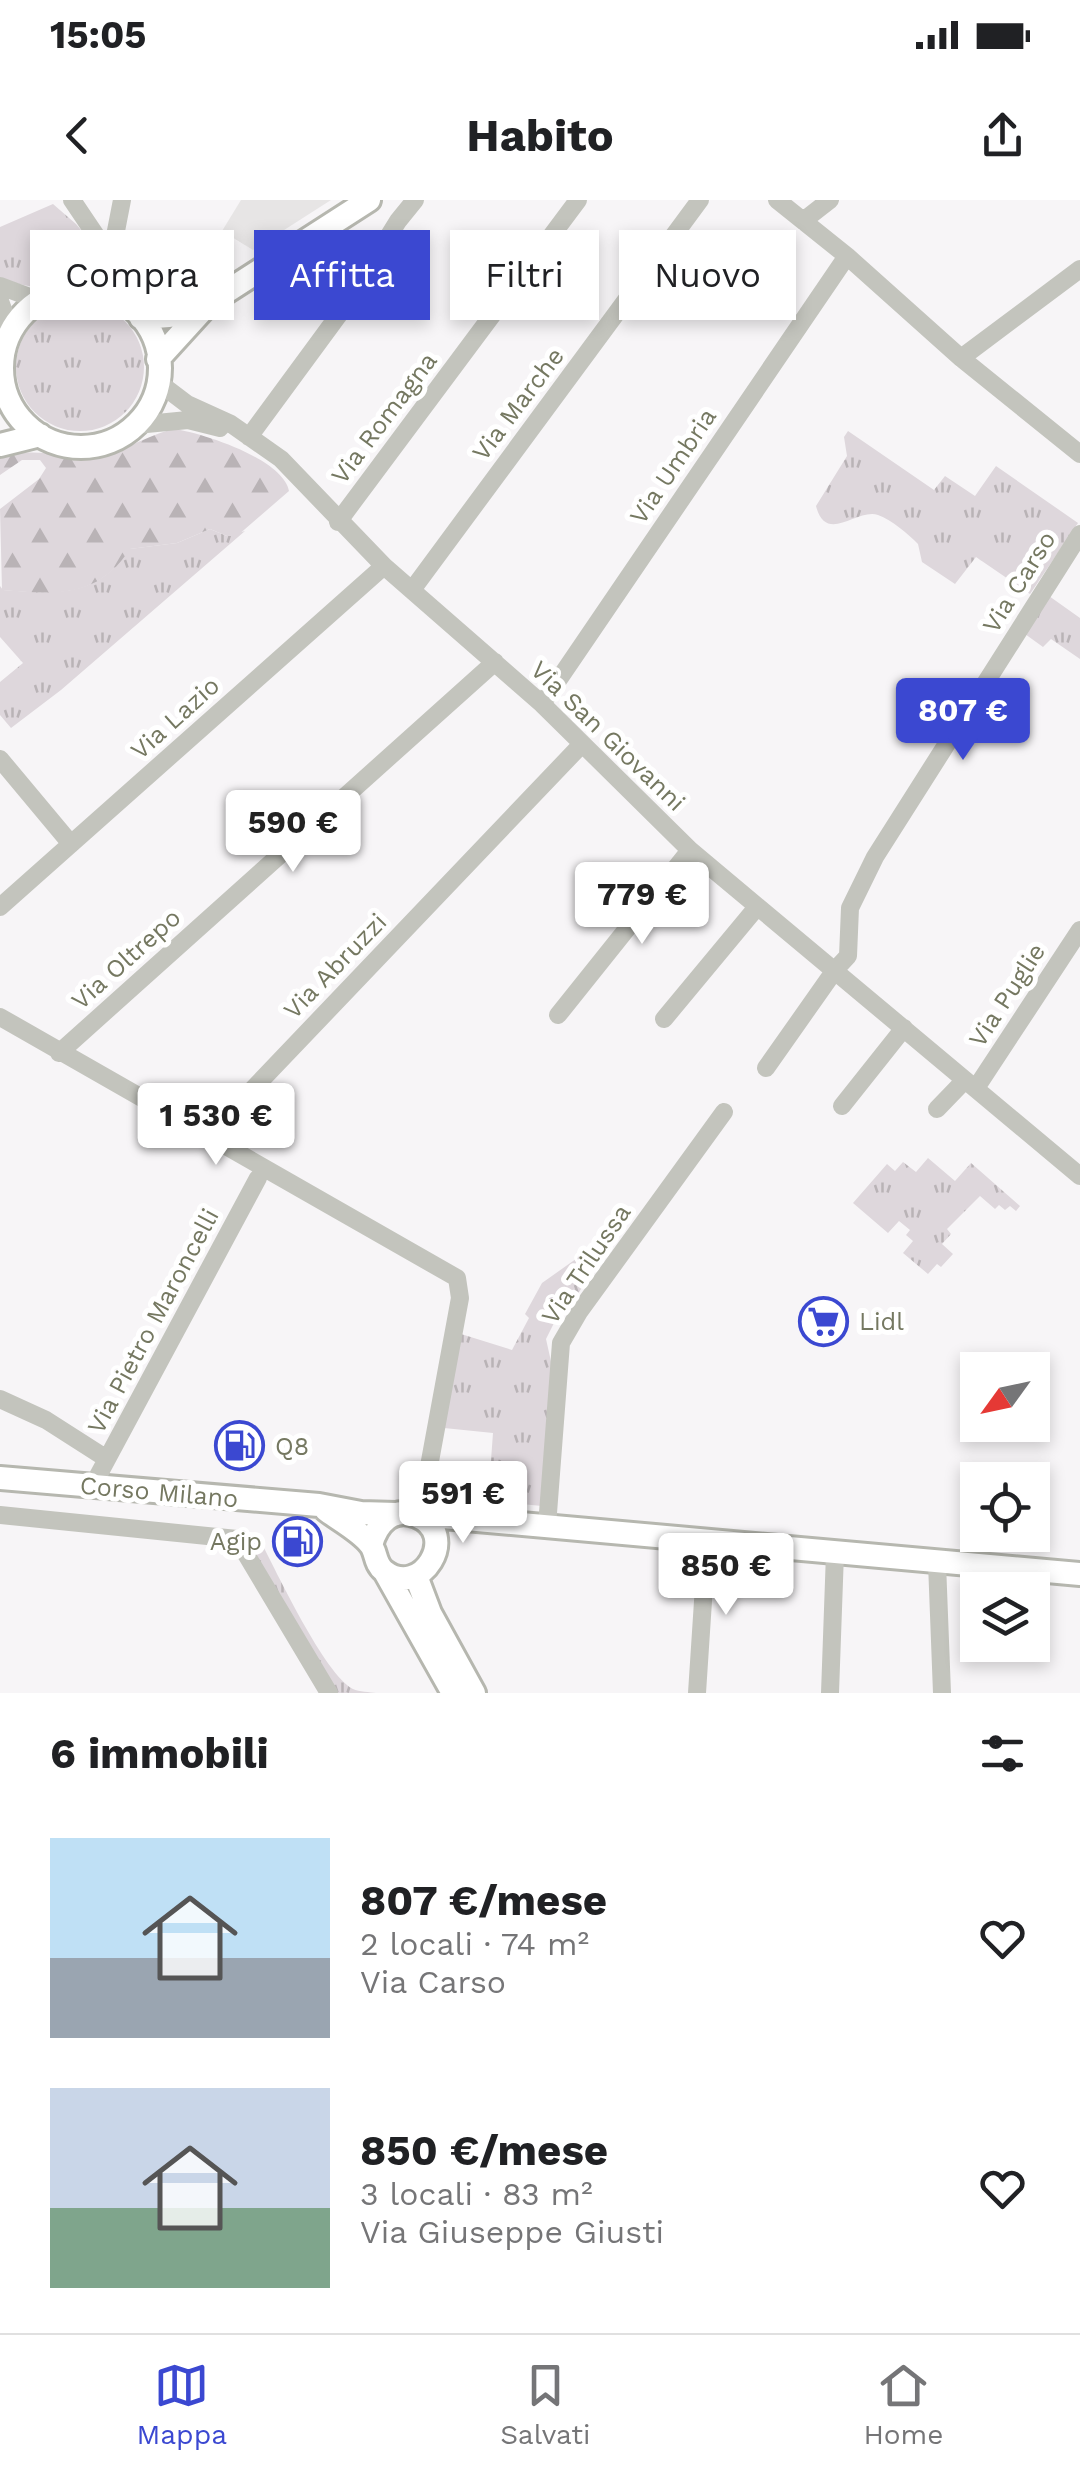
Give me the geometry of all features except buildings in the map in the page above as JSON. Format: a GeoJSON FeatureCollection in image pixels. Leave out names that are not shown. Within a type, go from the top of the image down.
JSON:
{"type":"FeatureCollection","features":[{"type":"Feature","properties":{"kind":"main road"},"geometry":{"type":"LineString","coordinates":[[234,286],[369,200]]}},
{"type":"Feature","properties":{"kind":"main road"},"geometry":{"type":"LineString","coordinates":[[30,308],[10,331],[2,360],[3,396],[40,435],[60,444],[82,447],[104,444],[136,425],[153,404],[158,370],[152,337],[141,320]]}},
{"type":"Feature","properties":{"kind":"main road"},"geometry":{"type":"LineString","coordinates":[[158,370],[195,320]]}},
{"type":"Feature","properties":{"kind":"main road"},"geometry":{"type":"LineString","coordinates":[[0,446],[40,435]]}},
{"type":"Feature","properties":{"kind":"main road","name":"Corso Milano"},"geometry":{"type":"LineString","coordinates":[[0,1478],[1080,1574]]}},
{"type":"Feature","properties":{"kind":"main road"},"geometry":{"type":"LineString","coordinates":[[318,1505],[372,1545]]}},
{"type":"Feature","properties":{"kind":"main road"},"geometry":{"type":"LineString","coordinates":[[386,1572],[400,1578],[428,1569],[437,1543],[433,1530],[410,1515],[384,1520],[375,1531],[372,1545],[375,1560],[386,1572],[453,1693]]}},
{"type":"Feature","properties":{"kind":"main road"},"geometry":{"type":"LineString","coordinates":[[437,1543],[454,1530],[476,1522]]}},
{"type":"Feature","properties":{"kind":"main road"},"geometry":{"type":"LineString","coordinates":[[416,1576],[430,1613],[474,1693]]}},
{"type":"Feature","properties":{"kind":"street"},"geometry":{"type":"LineString","coordinates":[[72,200],[99,230]]}},
{"type":"Feature","properties":{"kind":"street"},"geometry":{"type":"LineString","coordinates":[[114,230],[122,200]]}},
{"type":"Feature","properties":{"kind":"street"},"geometry":{"type":"LineString","coordinates":[[249,436],[346,306],[398,220],[415,200]]}},
{"type":"Feature","properties":{"kind":"street","name":"Via Romagna"},"geometry":{"type":"LineString","coordinates":[[338,522],[578,200]]}},
{"type":"Feature","properties":{"kind":"street","name":"Via Marche"},"geometry":{"type":"LineString","coordinates":[[412,590],[700,200]]}},
{"type":"Feature","properties":{"kind":"street"},"geometry":{"type":"LineString","coordinates":[[777,200],[847,256],[961,358],[1078,449]]}},
{"type":"Feature","properties":{"kind":"street"},"geometry":{"type":"LineString","coordinates":[[802,221],[830,200]]}},
{"type":"Feature","properties":{"kind":"street","name":"Via Umbria"},"geometry":{"type":"LineString","coordinates":[[542,704],[847,256]]}},
{"type":"Feature","properties":{"kind":"street"},"geometry":{"type":"LineString","coordinates":[[961,358],[1080,268]]}},
{"type":"Feature","properties":{"kind":"street"},"geometry":{"type":"LineString","coordinates":[[0,286],[30,297]]}},
{"type":"Feature","properties":{"kind":"street"},"geometry":{"type":"LineString","coordinates":[[0,301],[10,331]]}},
{"type":"Feature","properties":{"kind":"street","name":"Via San Giovanni"},"geometry":{"type":"LineString","coordinates":[[158,370],[187,404],[231,424],[298,474],[338,522],[542,704],[690,850],[1080,1176]]}},
{"type":"Feature","properties":{"kind":"street","name":"Via San Giovanni"},"geometry":{"type":"LineString","coordinates":[[136,425],[188,420],[249,436]]}},
{"type":"Feature","properties":{"kind":"street","name":"Via Carso"},"geometry":{"type":"LineString","coordinates":[[766,1068],[848,956],[850,908],[875,857],[1080,534]]}},
{"type":"Feature","properties":{"kind":"street","name":"Via Lazio"},"geometry":{"type":"LineString","coordinates":[[0,907],[384,566]]}},
{"type":"Feature","properties":{"kind":"street","name":"Via Oltrepo"},"geometry":{"type":"LineString","coordinates":[[59,1053],[495,662]]}},
{"type":"Feature","properties":{"kind":"street","name":"Via Abruzzi"},"geometry":{"type":"LineString","coordinates":[[208,1136],[582,744]]}},
{"type":"Feature","properties":{"kind":"street"},"geometry":{"type":"LineString","coordinates":[[0,759],[72,844]]}},
{"type":"Feature","properties":{"kind":"street"},"geometry":{"type":"LineString","coordinates":[[558,1015],[690,850]]}},
{"type":"Feature","properties":{"kind":"street"},"geometry":{"type":"LineString","coordinates":[[664,1019],[756,907]]}},
{"type":"Feature","properties":{"kind":"street","name":"Via Puglie"},"geometry":{"type":"LineString","coordinates":[[937,1110],[970,1084],[1080,930]]}},
{"type":"Feature","properties":{"kind":"street"},"geometry":{"type":"LineString","coordinates":[[0,1017],[457,1278],[460,1298],[423,1499],[410,1515]]}},
{"type":"Feature","properties":{"kind":"street"},"geometry":{"type":"LineString","coordinates":[[842,1106],[904,1028]]}},
{"type":"Feature","properties":{"kind":"street","name":"Via Trilussa"},"geometry":{"type":"LineString","coordinates":[[547,1526],[562,1343],[579,1312],[724,1112]]}},
{"type":"Feature","properties":{"kind":"street","name":"Via Pietro Maroncelli"},"geometry":{"type":"LineString","coordinates":[[92,1487],[258,1178]]}},
{"type":"Feature","properties":{"kind":"street"},"geometry":{"type":"LineString","coordinates":[[0,1399],[46,1420],[107,1459]]}},
{"type":"Feature","properties":{"kind":"street"},"geometry":{"type":"LineString","coordinates":[[0,1515],[237,1539],[329,1693]]}},
{"type":"Feature","properties":{"kind":"street"},"geometry":{"type":"LineString","coordinates":[[697,1693],[707,1540]]}},
{"type":"Feature","properties":{"kind":"street"},"geometry":{"type":"LineString","coordinates":[[830,1693],[835,1553]]}},
{"type":"Feature","properties":{"kind":"street"},"geometry":{"type":"LineString","coordinates":[[937,1563],[942,1693]]}},
{"type":"Feature","properties":{"kind":"shaded area"},"geometry":{"type":"Polygon","coordinates":[[[241,200],[331,200],[284,230],[254,230],[253,250],[234,238],[234,230],[223,230],[241,200]]]}},
{"type":"Feature","properties":{"kind":"green space"},"geometry":{"type":"Polygon","coordinates":[[[53,204],[81,230],[30,230],[30,286],[0,278],[0,227],[53,204]]]}},
{"type":"Feature","properties":{"kind":"green space"},"geometry":{"type":"Polygon","coordinates":[[[37,320],[123,320],[133,331],[143,354],[143,380],[133,403],[116,420],[93,430],[67,430],[44,420],[27,403],[17,380],[21,342],[37,320]]]}},
{"type":"Feature","properties":{"kind":"green space"},"geometry":{"type":"Polygon","coordinates":[[[174,429],[222,442],[258,458],[284,479],[289,491],[237,536],[210,529],[177,543],[130,549],[104,577],[75,590],[2,590],[0,509],[39,479],[46,468],[40,460],[22,460],[0,475],[0,458],[24,453],[103,455],[174,429]]]}},
{"type":"Feature","properties":{"kind":"green space"},"geometry":{"type":"Polygon","coordinates":[[[848,431],[934,490],[945,476],[975,496],[996,466],[1078,523],[1030,594],[976,557],[955,584],[922,562],[918,544],[883,517],[870,514],[834,524],[821,517],[816,506],[847,456],[844,437],[848,431]]]}},
{"type":"Feature","properties":{"kind":"green space"},"geometry":{"type":"Polygon","coordinates":[[[210,529],[227,536],[245,531],[61,690],[11,728],[0,715],[0,682],[23,663],[0,637],[0,586],[3,590],[58,592],[89,585],[104,577],[129,549],[177,543],[210,529]]]}},
{"type":"Feature","properties":{"kind":"green space"},"geometry":{"type":"Polygon","coordinates":[[[1049,596],[1080,618],[1080,659],[1051,639],[1043,647],[1025,634],[1049,596]]]}},
{"type":"Feature","properties":{"kind":"green space"},"geometry":{"type":"Polygon","coordinates":[[[928,1158],[955,1181],[971,1163],[1020,1206],[1016,1211],[1010,1206],[1005,1210],[999,1205],[995,1209],[980,1196],[947,1229],[951,1234],[942,1244],[953,1254],[928,1274],[903,1253],[913,1241],[906,1235],[910,1230],[899,1221],[888,1233],[853,1203],[887,1164],[895,1171],[903,1162],[916,1172],[928,1158]]]}},
{"type":"Feature","properties":{"kind":"green space"},"geometry":{"type":"Polygon","coordinates":[[[590,1249],[602,1257],[546,1339],[554,1375],[542,1506],[488,1501],[493,1433],[444,1428],[461,1334],[512,1350],[542,1283],[590,1249]]]}},
{"type":"Feature","properties":{"kind":"green space"},"geometry":{"type":"Polygon","coordinates":[[[250,1532],[260,1540],[329,1664],[353,1689],[376,1693],[335,1693],[244,1538],[250,1532]]]}},
{"type":"Feature","properties":{"kind":"place","name":"Lidl"},"geometry":{"type":"Point","coordinates":[824,1321]}},
{"type":"Feature","properties":{"kind":"place","name":"Q8"},"geometry":{"type":"Point","coordinates":[240,1446]}},
{"type":"Feature","properties":{"kind":"place","name":"Agip"},"geometry":{"type":"Point","coordinates":[297,1541]}}]}
